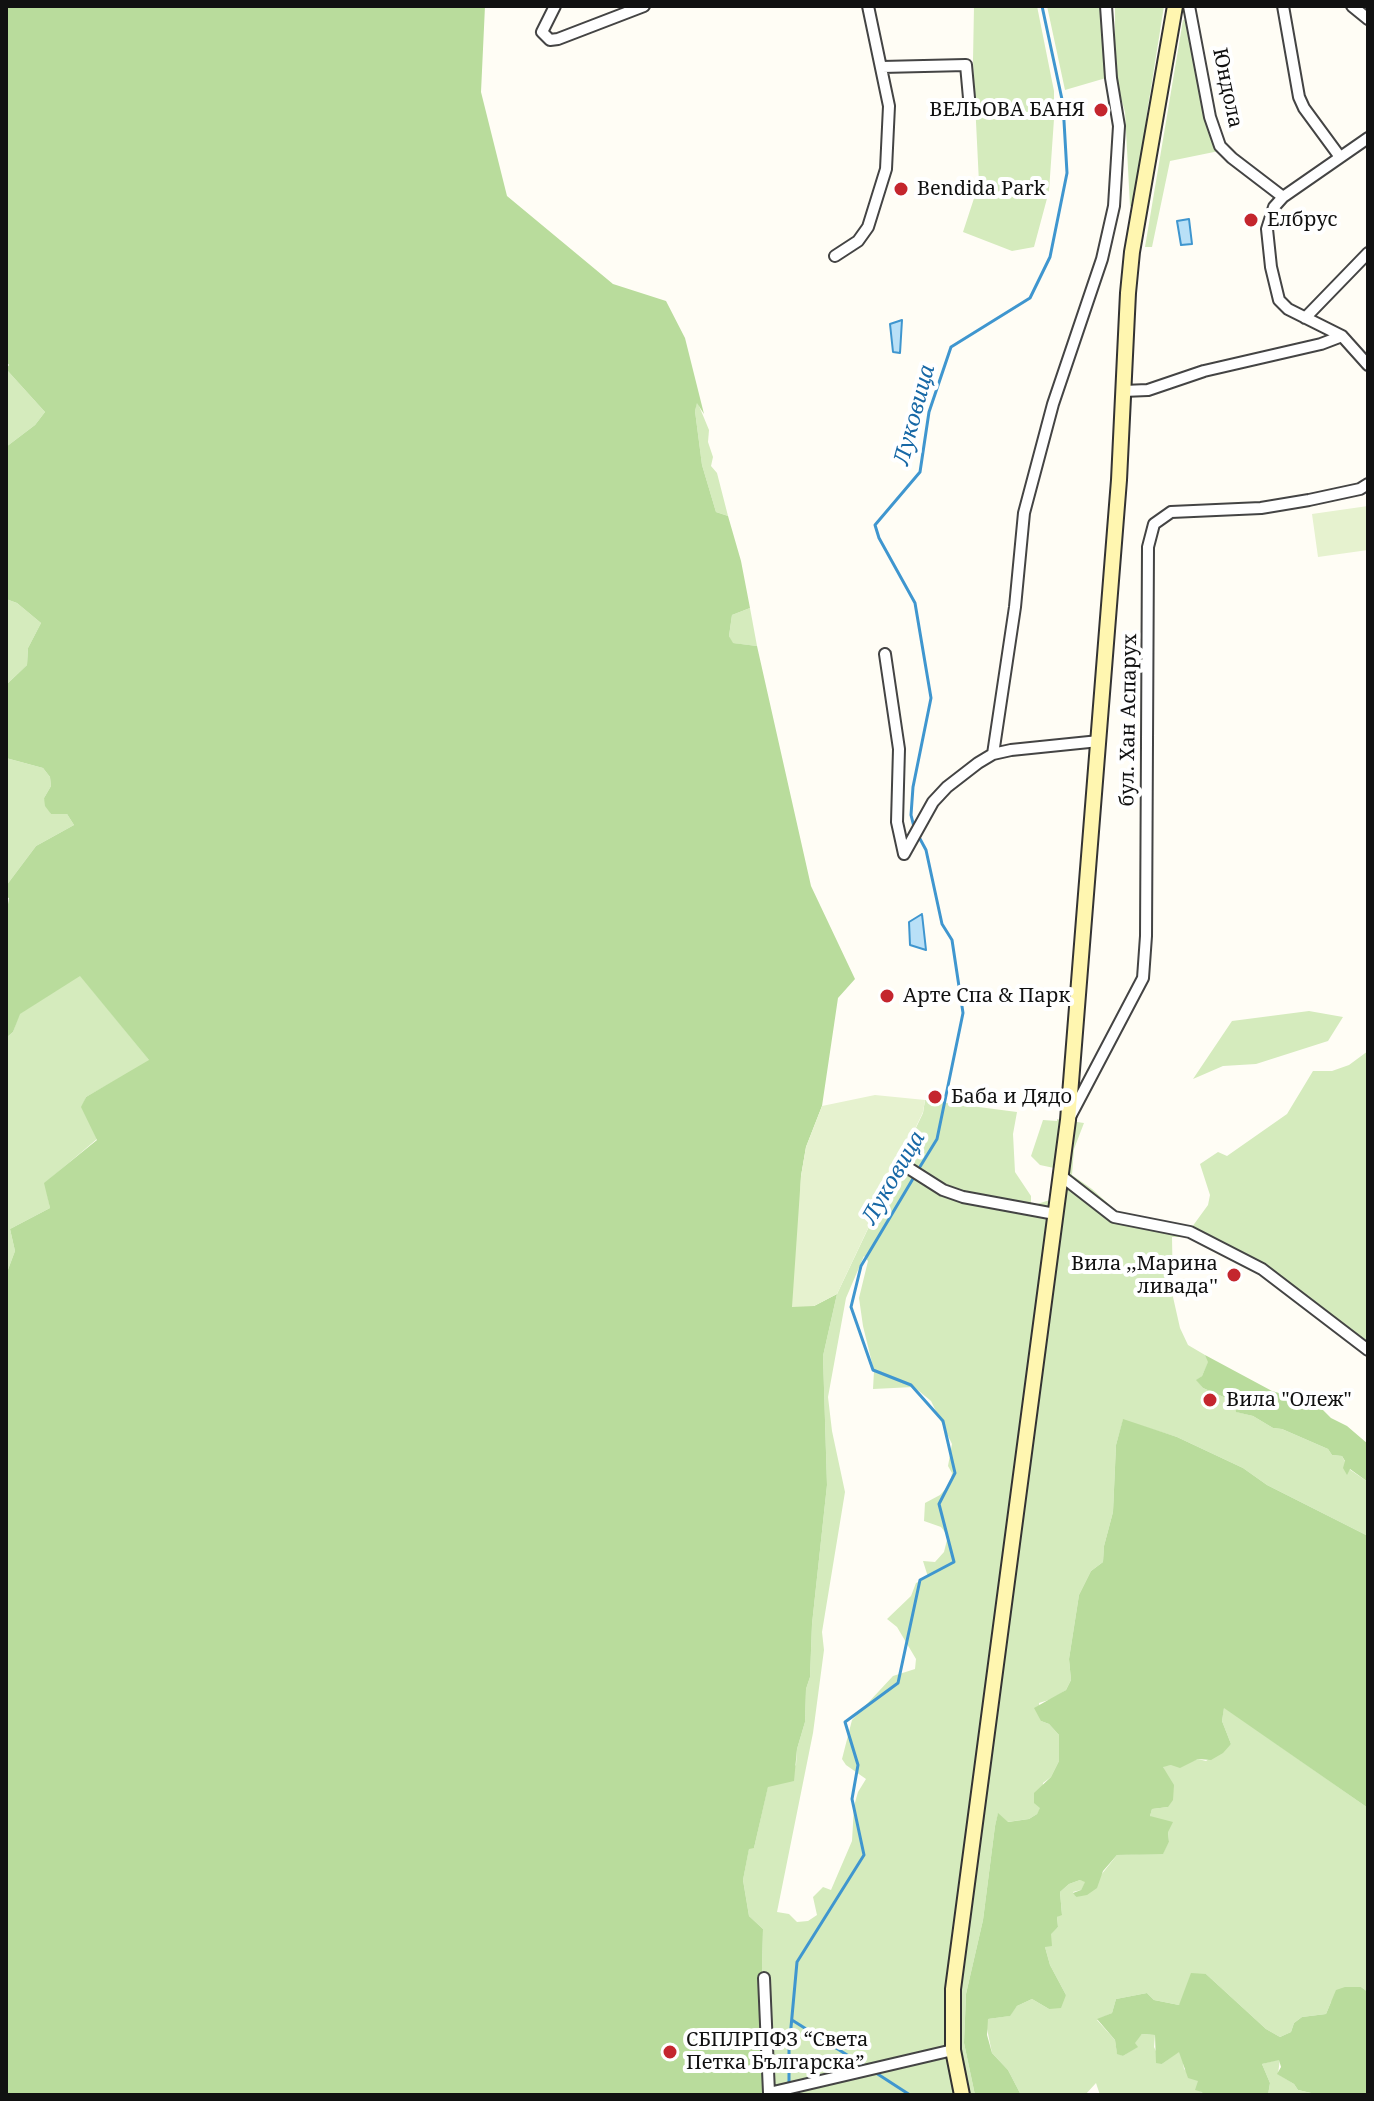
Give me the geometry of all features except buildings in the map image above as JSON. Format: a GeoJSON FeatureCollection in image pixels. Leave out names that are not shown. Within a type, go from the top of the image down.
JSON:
{"type":"FeatureCollection","features":[{"type":"Feature","properties":{"kind":"main road"},"geometry":{"type":"LineString","coordinates":[[962,2095],[953,2050],[953,1989],[1068,1120],[1099,741],[1128,293],[1175,6]]}},
{"type":"Feature","properties":{"kind":"street"},"geometry":{"type":"LineString","coordinates":[[555,6],[542,32],[545,38],[558,39],[644,6]]}},
{"type":"Feature","properties":{"kind":"street"},"geometry":{"type":"LineString","coordinates":[[835,256],[858,241],[868,227],[886,169],[889,106],[868,6]]}},
{"type":"Feature","properties":{"kind":"street"},"geometry":{"type":"LineString","coordinates":[[993,754],[1015,607],[1024,513],[1053,404],[1102,259],[1114,206],[1119,126],[1111,78],[1106,6]]}},
{"type":"Feature","properties":{"kind":"street","name":"Юндола"},"geometry":{"type":"LineString","coordinates":[[1189,6],[1214,131],[1220,146],[1283,197]]}},
{"type":"Feature","properties":{"kind":"street"},"geometry":{"type":"LineString","coordinates":[[1283,6],[1299,97],[1340,157]]}},
{"type":"Feature","properties":{"kind":"street"},"geometry":{"type":"LineString","coordinates":[[1352,6],[1368,19]]}},
{"type":"Feature","properties":{"kind":"street"},"geometry":{"type":"LineString","coordinates":[[882,67],[966,65],[969,98]]}},
{"type":"Feature","properties":{"kind":"street"},"geometry":{"type":"LineString","coordinates":[[1368,138],[1283,197],[1274,207],[1267,229],[1274,286],[1279,300],[1288,309],[1342,336],[1368,365]]}},
{"type":"Feature","properties":{"kind":"street"},"geometry":{"type":"LineString","coordinates":[[1305,318],[1368,253]]}},
{"type":"Feature","properties":{"kind":"street"},"geometry":{"type":"LineString","coordinates":[[1123,391],[1148,390],[1204,371],[1321,344],[1342,336]]}},
{"type":"Feature","properties":{"kind":"street","name":"бул. Хан Аспарух"},"geometry":{"type":"LineString","coordinates":[[1068,1120],[1143,978],[1148,547],[1154,524],[1171,512],[1261,508],[1360,489],[1368,484]]}},
{"type":"Feature","properties":{"kind":"street"},"geometry":{"type":"LineString","coordinates":[[885,654],[899,749],[897,822],[904,854],[933,802],[947,787],[993,754],[1099,741]]}},
{"type":"Feature","properties":{"kind":"street"},"geometry":{"type":"LineString","coordinates":[[906,1166],[943,1190],[963,1197],[1055,1214]]}},
{"type":"Feature","properties":{"kind":"street"},"geometry":{"type":"LineString","coordinates":[[1060,1175],[1114,1217],[1190,1232],[1262,1269],[1368,1350]]}},
{"type":"Feature","properties":{"kind":"street"},"geometry":{"type":"LineString","coordinates":[[764,1978],[769,2093],[953,2050]]}},
{"type":"Feature","properties":{"kind":"green space"},"geometry":{"type":"Polygon","coordinates":[[[6,6],[485,6],[481,92],[507,196],[613,284],[666,301],[685,338],[704,414],[697,403],[695,411],[702,465],[716,512],[728,516],[750,608],[732,615],[729,636],[733,643],[757,646],[811,886],[855,979],[838,998],[822,1106],[806,1147],[801,1176],[799,1229],[814,1306],[837,1294],[823,1356],[827,1485],[805,1722],[797,1749],[794,1781],[768,1787],[743,1880],[749,1916],[763,1929],[767,2053],[762,2074],[764,2095],[6,2095],[6,1275],[15,1251],[10,1229],[50,1208],[44,1183],[97,1140],[81,1107],[86,1097],[149,1060],[80,976],[20,1014],[13,1032],[6,1038],[6,917],[9,898],[6,897],[6,886],[36,846],[74,825],[67,814],[51,814],[45,806],[44,798],[51,786],[50,777],[43,768],[6,758],[6,685],[27,665],[28,648],[41,623],[17,603],[6,599],[6,447],[35,425],[45,412],[6,369],[9,365],[6,361],[6,6]]]}},
{"type":"Feature","properties":{"kind":"green space"},"geometry":{"type":"Polygon","coordinates":[[[974,6],[1037,6],[1054,91],[1054,119],[1049,191],[1034,247],[1012,251],[963,232],[979,183],[973,61],[974,6]]]}},
{"type":"Feature","properties":{"kind":"green space"},"geometry":{"type":"Polygon","coordinates":[[[1047,6],[1102,6],[1106,78],[1065,90],[1047,6]]]}},
{"type":"Feature","properties":{"kind":"green space"},"geometry":{"type":"Polygon","coordinates":[[[1115,6],[1164,6],[1147,113],[1137,207],[1130,206],[1125,112],[1115,77],[1115,6]]]}},
{"type":"Feature","properties":{"kind":"green space"},"geometry":{"type":"Polygon","coordinates":[[[1191,18],[1219,151],[1170,161],[1152,247],[1145,247],[1183,20],[1191,18]]]}},
{"type":"Feature","properties":{"kind":"green space"},"geometry":{"type":"Polygon","coordinates":[[[6,369],[45,412],[35,425],[6,447],[6,369]]]}},
{"type":"Feature","properties":{"kind":"green space"},"geometry":{"type":"Polygon","coordinates":[[[697,401],[709,430],[708,442],[713,457],[711,466],[717,473],[728,516],[716,512],[702,465],[695,411],[697,401]]]}},
{"type":"Feature","properties":{"kind":"green space"},"geometry":{"type":"Polygon","coordinates":[[[1368,506],[1368,550],[1318,557],[1312,514],[1368,506]]]}},
{"type":"Feature","properties":{"kind":"green space"},"geometry":{"type":"Polygon","coordinates":[[[6,599],[17,603],[41,623],[28,648],[27,665],[6,685],[6,599]]]}},
{"type":"Feature","properties":{"kind":"green space"},"geometry":{"type":"Polygon","coordinates":[[[750,608],[757,646],[732,643],[729,636],[732,615],[750,608]]]}},
{"type":"Feature","properties":{"kind":"green space"},"geometry":{"type":"Polygon","coordinates":[[[6,758],[43,768],[50,777],[51,786],[44,798],[51,814],[67,814],[74,825],[36,846],[6,886],[6,758]]]}},
{"type":"Feature","properties":{"kind":"green space"},"geometry":{"type":"Polygon","coordinates":[[[80,975],[150,1061],[86,1097],[82,1107],[97,1139],[45,1183],[50,1208],[10,1229],[15,1251],[6,1275],[6,1038],[13,1032],[19,1014],[80,975]]]}},
{"type":"Feature","properties":{"kind":"green space"},"geometry":{"type":"Polygon","coordinates":[[[1309,1011],[1343,1017],[1328,1041],[1256,1064],[1223,1066],[1193,1079],[1232,1021],[1309,1011]]]}},
{"type":"Feature","properties":{"kind":"green space"},"geometry":{"type":"Polygon","coordinates":[[[1368,1051],[1368,1352],[1269,1276],[1190,1237],[1172,1237],[1173,1297],[1180,1328],[1188,1345],[1209,1361],[1197,1380],[1203,1388],[1235,1402],[1237,1412],[1328,1449],[1332,1455],[1342,1456],[1349,1469],[1368,1482],[1368,1536],[1267,1485],[1243,1468],[1177,1437],[1123,1420],[1116,1445],[1113,1512],[1103,1562],[1091,1571],[1079,1595],[1069,1659],[1071,1680],[1066,1690],[1039,1703],[1041,1721],[1049,1724],[1059,1735],[1059,1761],[1051,1777],[1043,1783],[1041,1808],[1037,1814],[1029,1819],[1007,1822],[998,1814],[995,1826],[983,1920],[966,1994],[964,2043],[975,2095],[764,2095],[762,2074],[767,2053],[763,1929],[749,1916],[743,1880],[749,1848],[754,1848],[768,1786],[796,1765],[805,1722],[827,1485],[823,1356],[837,1294],[923,1113],[925,1100],[1017,1112],[1013,1134],[1015,1172],[1031,1196],[1031,1203],[1037,1204],[1050,1200],[1057,1189],[1054,1168],[1040,1165],[1031,1156],[1043,1120],[1084,1123],[1074,1149],[1072,1175],[1123,1217],[1192,1227],[1208,1205],[1210,1195],[1200,1164],[1218,1152],[1227,1156],[1287,1114],[1313,1071],[1332,1071],[1349,1065],[1368,1051]],[[864,1256],[846,1298],[828,1397],[845,1492],[822,1632],[824,1650],[813,1733],[777,1912],[789,1914],[797,1922],[808,1921],[817,1915],[813,1897],[823,1887],[831,1890],[852,1841],[854,1806],[866,1779],[842,1759],[852,1720],[893,1676],[915,1669],[916,1659],[897,1627],[887,1619],[911,1596],[916,1583],[928,1577],[923,1561],[935,1562],[944,1552],[948,1536],[941,1527],[924,1521],[925,1503],[940,1495],[950,1484],[952,1473],[948,1466],[952,1444],[931,1401],[914,1387],[873,1389],[874,1371],[859,1298],[868,1261],[864,1256]]]}},
{"type":"Feature","properties":{"kind":"green space"},"geometry":{"type":"Polygon","coordinates":[[[875,1095],[925,1100],[923,1112],[837,1294],[814,1306],[792,1307],[801,1176],[806,1147],[822,1106],[875,1095]]]}},
{"type":"Feature","properties":{"kind":"green space"},"geometry":{"type":"Polygon","coordinates":[[[1205,1355],[1272,1391],[1317,1404],[1331,1418],[1347,1426],[1368,1444],[1368,1482],[1350,1469],[1347,1475],[1342,1456],[1332,1455],[1328,1449],[1273,1428],[1253,1416],[1236,1412],[1235,1402],[1203,1388],[1196,1380],[1202,1376],[1208,1362],[1205,1355]]]}},
{"type":"Feature","properties":{"kind":"green space"},"geometry":{"type":"Polygon","coordinates":[[[1123,1419],[1177,1437],[1243,1468],[1267,1485],[1368,1536],[1368,1808],[1224,1708],[1222,1721],[1231,1744],[1223,1753],[1211,1760],[1198,1759],[1180,1768],[1171,1765],[1163,1767],[1174,1785],[1173,1800],[1168,1807],[1152,1809],[1150,1816],[1173,1822],[1163,1854],[1117,1855],[1103,1871],[1097,1888],[1087,1895],[1076,1897],[1073,1893],[1081,1890],[1085,1882],[1080,1880],[1060,1892],[1062,1915],[1057,1917],[1058,1927],[1051,1934],[1052,1946],[1045,1947],[1050,1965],[1066,1995],[1061,2008],[1049,2009],[1032,1999],[1017,2006],[1010,2016],[988,2019],[987,2035],[992,2053],[1008,2070],[1021,2095],[975,2095],[964,2043],[966,1994],[983,1920],[995,1826],[998,1813],[1008,1822],[1029,1819],[1037,1814],[1040,1808],[1034,1803],[1034,1793],[1051,1777],[1059,1761],[1059,1735],[1049,1724],[1041,1721],[1034,1708],[1066,1690],[1071,1680],[1069,1659],[1079,1595],[1091,1571],[1103,1562],[1113,1512],[1116,1445],[1123,1419]]]}},
{"type":"Feature","properties":{"kind":"green space"},"geometry":{"type":"Polygon","coordinates":[[[1224,1707],[1368,1808],[1368,1992],[1361,1987],[1331,2002],[1326,2014],[1302,2017],[1294,2023],[1291,2032],[1280,2037],[1266,2029],[1206,1974],[1179,2005],[1154,2000],[1147,1993],[1116,1999],[1112,2013],[1097,2020],[1115,2040],[1117,2053],[1123,2056],[1137,2047],[1134,2043],[1142,2034],[1155,2035],[1154,2047],[1162,2064],[1179,2051],[1184,2069],[1199,2081],[1203,2095],[1100,2095],[1096,2083],[1085,2095],[1021,2095],[1008,2070],[992,2053],[986,2024],[988,2019],[1009,2016],[1017,2006],[1032,1999],[1049,2009],[1066,1995],[1050,1965],[1045,1947],[1050,1934],[1058,1927],[1057,1917],[1062,1914],[1060,1892],[1069,1884],[1086,1881],[1081,1890],[1073,1892],[1076,1897],[1101,1875],[1117,1855],[1163,1853],[1169,1842],[1168,1832],[1150,1816],[1152,1809],[1168,1807],[1163,1766],[1198,1759],[1206,1761],[1231,1744],[1222,1721],[1224,1707]]]}},
{"type":"Feature","properties":{"kind":"green space"},"geometry":{"type":"Polygon","coordinates":[[[1191,1973],[1206,1974],[1266,2029],[1280,2037],[1291,2032],[1294,2023],[1302,2017],[1326,2014],[1336,1990],[1361,1987],[1368,1992],[1368,2095],[1320,2095],[1298,2090],[1277,2074],[1281,2067],[1279,2060],[1262,2064],[1270,2083],[1268,2095],[1203,2095],[1195,2090],[1198,2081],[1188,2078],[1179,2052],[1162,2064],[1156,2063],[1155,2035],[1142,2034],[1135,2043],[1138,2047],[1123,2056],[1117,2054],[1115,2040],[1097,2019],[1112,2013],[1116,1999],[1147,1993],[1154,2000],[1179,2005],[1191,1973]]]}},
{"type":"Feature","properties":{"kind":"green space"},"geometry":{"type":"Polygon","coordinates":[[[1280,2059],[1278,2074],[1298,2090],[1320,2095],[1268,2095],[1270,2083],[1262,2064],[1280,2059]]]}},
{"type":"Feature","properties":{"kind":"water"},"geometry":{"type":"Polygon","coordinates":[[[1189,219],[1192,244],[1181,245],[1177,221],[1189,219]]]}},
{"type":"Feature","properties":{"kind":"water"},"geometry":{"type":"Polygon","coordinates":[[[902,320],[900,353],[893,352],[890,324],[902,320]]]}},
{"type":"Feature","properties":{"kind":"water"},"geometry":{"type":"Polygon","coordinates":[[[922,914],[926,950],[910,945],[909,922],[922,914]]]}},
{"type":"Feature","properties":{"kind":"waterway","name":"Луковица"},"geometry":{"type":"LineString","coordinates":[[914,827],[911,815],[913,787],[931,698],[915,603],[875,525],[920,472],[929,412],[951,347],[1030,298],[1050,257],[1067,173],[1063,104],[1042,6]]}},
{"type":"Feature","properties":{"kind":"waterway","name":"Луковица"},"geometry":{"type":"LineString","coordinates":[[918,1170],[937,1139],[963,1013],[952,940],[942,924],[926,850],[919,837]]}},
{"type":"Feature","properties":{"kind":"waterway","name":"Луковица"},"geometry":{"type":"LineString","coordinates":[[789,2095],[789,2049],[797,1962],[864,1855],[852,1799],[858,1765],[845,1722],[898,1683],[920,1580],[954,1562],[939,1504],[955,1473],[943,1421],[911,1385],[873,1370],[851,1307],[861,1266],[914,1177]]}},
{"type":"Feature","properties":{"kind":"waterway"},"geometry":{"type":"LineString","coordinates":[[792,2020],[866,2067]]}},
{"type":"Feature","properties":{"kind":"waterway"},"geometry":{"type":"LineString","coordinates":[[873,2071],[910,2095]]}},
{"type":"Feature","properties":{"kind":"place","name":"ВЕЛЬОВА БАНЯ"},"geometry":{"type":"Point","coordinates":[1101,110]}},
{"type":"Feature","properties":{"kind":"place","name":"Bendida Park"},"geometry":{"type":"Point","coordinates":[901,189]}},
{"type":"Feature","properties":{"kind":"place","name":"Елбрус"},"geometry":{"type":"Point","coordinates":[1251,220]}},
{"type":"Feature","properties":{"kind":"place","name":"Арте Спа & Парк"},"geometry":{"type":"Point","coordinates":[887,996]}},
{"type":"Feature","properties":{"kind":"place","name":"Баба и Дядо"},"geometry":{"type":"Point","coordinates":[935,1097]}},
{"type":"Feature","properties":{"kind":"place","name":"Вила ,,Марина ливада''"},"geometry":{"type":"Point","coordinates":[1234,1275]}},
{"type":"Feature","properties":{"kind":"place","name":"Вила \"Олеж\""},"geometry":{"type":"Point","coordinates":[1210,1400]}},
{"type":"Feature","properties":{"kind":"place","name":"СБПЛРПФЗ “Света Петка Българска”"},"geometry":{"type":"Point","coordinates":[670,2052]}}]}
